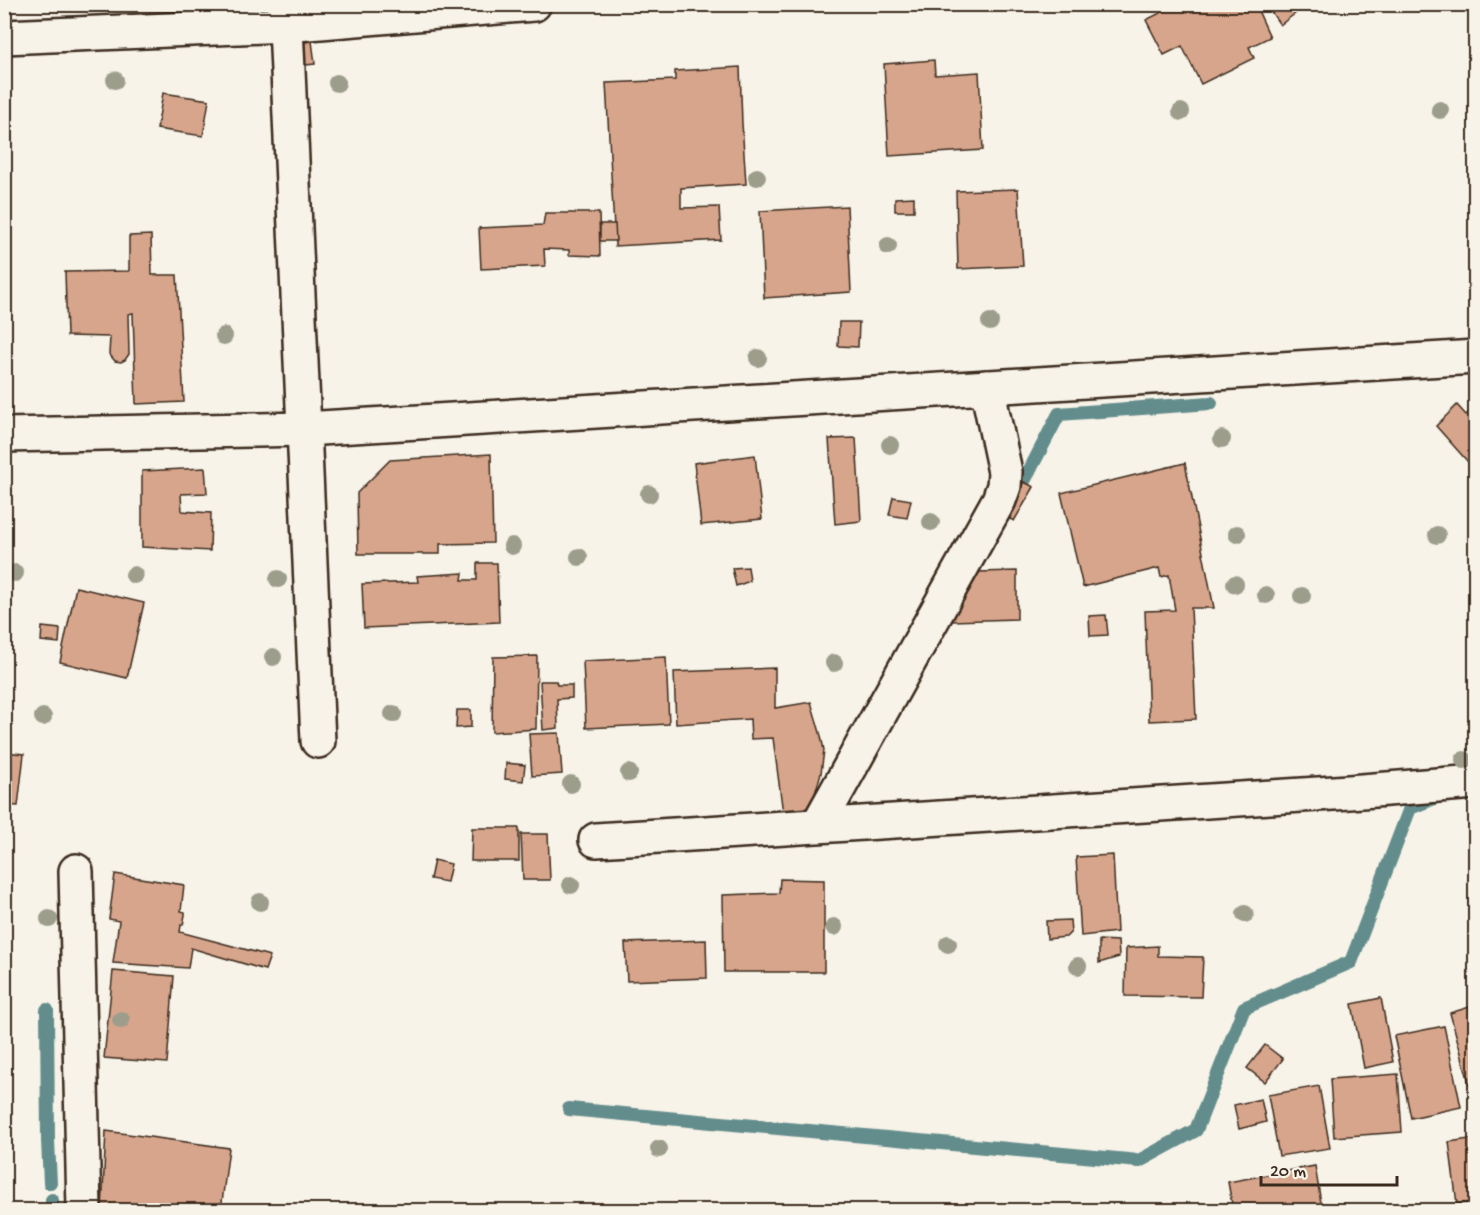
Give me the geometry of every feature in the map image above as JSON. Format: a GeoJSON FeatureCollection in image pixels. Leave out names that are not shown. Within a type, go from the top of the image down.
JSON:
{"type":"FeatureCollection","features":[{"type":"Feature","properties":{"kind":"street"},"geometry":{"type":"LineString","coordinates":[[4,37],[285,15],[534,4]]}},
{"type":"Feature","properties":{"kind":"street"},"geometry":{"type":"LineString","coordinates":[[285,15],[318,741]]}},
{"type":"Feature","properties":{"kind":"street"},"geometry":{"type":"LineString","coordinates":[[4,435],[304,429],[1476,357]]}},
{"type":"Feature","properties":{"kind":"street"},"geometry":{"type":"LineString","coordinates":[[818,825],[999,500],[1004,486],[1005,472],[987,387]]}},
{"type":"Feature","properties":{"kind":"street"},"geometry":{"type":"LineString","coordinates":[[596,840],[1476,782]]}},
{"type":"Feature","properties":{"kind":"street"},"geometry":{"type":"LineString","coordinates":[[76,871],[84,1210]]}},
{"type":"Feature","properties":{"kind":"building"},"geometry":{"type":"Polygon","coordinates":[[[1178,4],[1255,4],[1270,37],[1249,47],[1254,58],[1201,84],[1182,46],[1164,55],[1146,20],[1178,4]]]}},
{"type":"Feature","properties":{"kind":"building"},"geometry":{"type":"Polygon","coordinates":[[[1266,4],[1308,4],[1280,25],[1266,4]]]}},
{"type":"Feature","properties":{"kind":"building"},"geometry":{"type":"Polygon","coordinates":[[[312,41],[315,64],[296,66],[293,43],[312,41]]]}},
{"type":"Feature","properties":{"kind":"building"},"geometry":{"type":"Polygon","coordinates":[[[934,60],[935,75],[979,72],[983,150],[889,156],[884,64],[934,60]]]}},
{"type":"Feature","properties":{"kind":"building"},"geometry":{"type":"Polygon","coordinates":[[[740,67],[746,184],[681,188],[681,208],[719,207],[721,240],[615,246],[606,83],[675,80],[675,71],[740,67]]]}},
{"type":"Feature","properties":{"kind":"building"},"geometry":{"type":"Polygon","coordinates":[[[163,93],[209,100],[203,136],[157,129],[163,93]]]}},
{"type":"Feature","properties":{"kind":"building"},"geometry":{"type":"Polygon","coordinates":[[[1018,189],[1023,266],[958,269],[956,191],[1018,189]]]}},
{"type":"Feature","properties":{"kind":"building"},"geometry":{"type":"Polygon","coordinates":[[[914,197],[914,211],[895,211],[895,198],[914,197]]]}},
{"type":"Feature","properties":{"kind":"building"},"geometry":{"type":"Polygon","coordinates":[[[847,206],[851,292],[764,298],[760,211],[847,206]]]}},
{"type":"Feature","properties":{"kind":"building"},"geometry":{"type":"Polygon","coordinates":[[[545,213],[599,213],[600,256],[569,255],[569,250],[544,249],[545,266],[481,269],[479,228],[543,225],[545,213]]]}},
{"type":"Feature","properties":{"kind":"building"},"geometry":{"type":"Polygon","coordinates":[[[600,224],[615,224],[616,241],[600,241],[600,224]]]}},
{"type":"Feature","properties":{"kind":"building"},"geometry":{"type":"Polygon","coordinates":[[[151,235],[152,275],[177,275],[184,402],[136,404],[133,313],[128,314],[129,354],[121,362],[115,361],[109,354],[110,337],[67,336],[65,272],[129,271],[129,236],[151,235]]]}},
{"type":"Feature","properties":{"kind":"building"},"geometry":{"type":"Polygon","coordinates":[[[839,322],[859,322],[858,347],[838,346],[839,322]]]}},
{"type":"Feature","properties":{"kind":"building"},"geometry":{"type":"Polygon","coordinates":[[[1457,405],[1466,415],[1476,406],[1476,455],[1468,462],[1436,426],[1457,405]]]}},
{"type":"Feature","properties":{"kind":"building"},"geometry":{"type":"Polygon","coordinates":[[[856,438],[861,521],[835,524],[829,439],[856,438]]]}},
{"type":"Feature","properties":{"kind":"building"},"geometry":{"type":"Polygon","coordinates":[[[491,454],[493,543],[440,544],[440,554],[358,554],[357,493],[390,460],[491,454]]]}},
{"type":"Feature","properties":{"kind":"building"},"geometry":{"type":"Polygon","coordinates":[[[755,455],[762,519],[701,525],[694,463],[755,455]]]}},
{"type":"Feature","properties":{"kind":"building"},"geometry":{"type":"Polygon","coordinates":[[[1185,463],[1214,608],[1191,608],[1196,719],[1149,721],[1145,611],[1175,610],[1169,575],[1161,577],[1159,568],[1083,587],[1061,493],[1185,463]]]}},
{"type":"Feature","properties":{"kind":"building"},"geometry":{"type":"Polygon","coordinates":[[[205,468],[207,493],[181,494],[182,511],[211,513],[210,551],[142,547],[142,471],[205,468]]]}},
{"type":"Feature","properties":{"kind":"building"},"geometry":{"type":"Polygon","coordinates":[[[1024,482],[1034,487],[1014,521],[1004,516],[1024,482]]]}},
{"type":"Feature","properties":{"kind":"building"},"geometry":{"type":"Polygon","coordinates":[[[893,497],[911,500],[907,518],[889,515],[893,497]]]}},
{"type":"Feature","properties":{"kind":"building"},"geometry":{"type":"Polygon","coordinates":[[[477,563],[497,563],[499,622],[364,628],[362,584],[418,582],[417,576],[463,573],[462,580],[477,580],[477,563]]]}},
{"type":"Feature","properties":{"kind":"building"},"geometry":{"type":"Polygon","coordinates":[[[748,567],[750,581],[736,586],[732,568],[748,567]]]}},
{"type":"Feature","properties":{"kind":"building"},"geometry":{"type":"Polygon","coordinates":[[[1017,571],[1017,619],[952,621],[978,572],[1017,571]]]}},
{"type":"Feature","properties":{"kind":"building"},"geometry":{"type":"Polygon","coordinates":[[[76,587],[144,603],[127,678],[60,662],[76,587]]]}},
{"type":"Feature","properties":{"kind":"building"},"geometry":{"type":"Polygon","coordinates":[[[1106,615],[1108,635],[1090,636],[1089,616],[1106,615]]]}},
{"type":"Feature","properties":{"kind":"building"},"geometry":{"type":"Polygon","coordinates":[[[42,627],[60,629],[59,643],[41,641],[42,627]]]}},
{"type":"Feature","properties":{"kind":"building"},"geometry":{"type":"Polygon","coordinates":[[[537,656],[536,729],[492,732],[493,657],[537,656]]]}},
{"type":"Feature","properties":{"kind":"building"},"geometry":{"type":"Polygon","coordinates":[[[666,657],[669,724],[586,728],[583,661],[666,657]]]}},
{"type":"Feature","properties":{"kind":"building"},"geometry":{"type":"Polygon","coordinates":[[[775,668],[775,708],[811,702],[821,736],[824,750],[821,773],[810,811],[783,813],[773,738],[751,739],[750,719],[676,724],[674,672],[775,668]]]}},
{"type":"Feature","properties":{"kind":"building"},"geometry":{"type":"Polygon","coordinates":[[[540,681],[556,681],[557,685],[572,685],[572,698],[557,699],[558,728],[543,730],[540,681]]]}},
{"type":"Feature","properties":{"kind":"building"},"geometry":{"type":"Polygon","coordinates":[[[457,710],[471,710],[471,727],[456,728],[457,710]]]}},
{"type":"Feature","properties":{"kind":"building"},"geometry":{"type":"Polygon","coordinates":[[[559,733],[562,774],[532,776],[529,734],[559,733]]]}},
{"type":"Feature","properties":{"kind":"building"},"geometry":{"type":"Polygon","coordinates":[[[4,752],[24,754],[18,806],[4,805],[4,752]]]}},
{"type":"Feature","properties":{"kind":"building"},"geometry":{"type":"Polygon","coordinates":[[[506,763],[525,765],[523,781],[505,779],[506,763]]]}},
{"type":"Feature","properties":{"kind":"building"},"geometry":{"type":"Polygon","coordinates":[[[472,828],[519,828],[519,861],[471,861],[472,828]]]}},
{"type":"Feature","properties":{"kind":"building"},"geometry":{"type":"Polygon","coordinates":[[[521,834],[548,834],[550,880],[523,880],[521,834]]]}},
{"type":"Feature","properties":{"kind":"building"},"geometry":{"type":"Polygon","coordinates":[[[1113,855],[1117,932],[1081,936],[1076,857],[1113,855]]]}},
{"type":"Feature","properties":{"kind":"building"},"geometry":{"type":"Polygon","coordinates":[[[434,860],[451,864],[447,882],[430,879],[434,860]]]}},
{"type":"Feature","properties":{"kind":"building"},"geometry":{"type":"Polygon","coordinates":[[[115,874],[184,885],[181,911],[185,912],[185,915],[180,932],[270,956],[265,970],[191,948],[188,968],[113,963],[119,921],[109,919],[115,874]]]}},
{"type":"Feature","properties":{"kind":"building"},"geometry":{"type":"Polygon","coordinates":[[[780,879],[824,880],[824,972],[724,972],[723,895],[779,893],[780,879]]]}},
{"type":"Feature","properties":{"kind":"building"},"geometry":{"type":"Polygon","coordinates":[[[1070,920],[1071,932],[1066,937],[1047,939],[1046,921],[1070,920]]]}},
{"type":"Feature","properties":{"kind":"building"},"geometry":{"type":"Polygon","coordinates":[[[706,940],[707,978],[627,981],[625,943],[706,940]]]}},
{"type":"Feature","properties":{"kind":"building"},"geometry":{"type":"Polygon","coordinates":[[[1099,940],[1118,941],[1119,957],[1099,963],[1099,940]]]}},
{"type":"Feature","properties":{"kind":"building"},"geometry":{"type":"Polygon","coordinates":[[[1158,946],[1158,956],[1203,957],[1201,997],[1125,996],[1126,948],[1158,946]]]}},
{"type":"Feature","properties":{"kind":"building"},"geometry":{"type":"Polygon","coordinates":[[[113,971],[174,976],[167,1063],[104,1058],[113,971]]]}},
{"type":"Feature","properties":{"kind":"building"},"geometry":{"type":"Polygon","coordinates":[[[1381,998],[1393,1062],[1364,1068],[1352,1004],[1381,998]]]}},
{"type":"Feature","properties":{"kind":"building"},"geometry":{"type":"Polygon","coordinates":[[[1476,1005],[1476,1089],[1471,1090],[1450,1013],[1476,1005]]]}},
{"type":"Feature","properties":{"kind":"building"},"geometry":{"type":"Polygon","coordinates":[[[1444,1026],[1461,1107],[1411,1118],[1394,1036],[1444,1026]]]}},
{"type":"Feature","properties":{"kind":"building"},"geometry":{"type":"Polygon","coordinates":[[[1265,1045],[1283,1059],[1265,1082],[1247,1068],[1265,1045]]]}},
{"type":"Feature","properties":{"kind":"building"},"geometry":{"type":"Polygon","coordinates":[[[1398,1074],[1402,1132],[1334,1137],[1330,1079],[1398,1074]]]}},
{"type":"Feature","properties":{"kind":"building"},"geometry":{"type":"Polygon","coordinates":[[[1319,1086],[1330,1148],[1279,1156],[1268,1095],[1319,1086]]]}},
{"type":"Feature","properties":{"kind":"building"},"geometry":{"type":"Polygon","coordinates":[[[1261,1099],[1266,1122],[1239,1129],[1234,1105],[1261,1099]]]}},
{"type":"Feature","properties":{"kind":"building"},"geometry":{"type":"Polygon","coordinates":[[[106,1131],[229,1148],[221,1210],[102,1210],[106,1131]]]}},
{"type":"Feature","properties":{"kind":"building"},"geometry":{"type":"Polygon","coordinates":[[[1476,1138],[1476,1202],[1457,1204],[1449,1142],[1476,1138]]]}},
{"type":"Feature","properties":{"kind":"building"},"geometry":{"type":"Polygon","coordinates":[[[1315,1166],[1322,1209],[1233,1210],[1228,1182],[1315,1166]]]}},
{"type":"Feature","properties":{"kind":"waterway"},"geometry":{"type":"LineString","coordinates":[[1024,481],[1059,414],[1211,403]]}},
{"type":"Feature","properties":{"kind":"waterway"},"geometry":{"type":"LineString","coordinates":[[569,1109],[1139,1161],[1196,1130],[1244,1008],[1351,962],[1410,808],[1439,796]]}},
{"type":"Feature","properties":{"kind":"waterway"},"geometry":{"type":"LineString","coordinates":[[47,1010],[50,1183]]}},
{"type":"Feature","properties":{"kind":"waterway"},"geometry":{"type":"LineString","coordinates":[[52,1200],[52,1210]]}}]}
